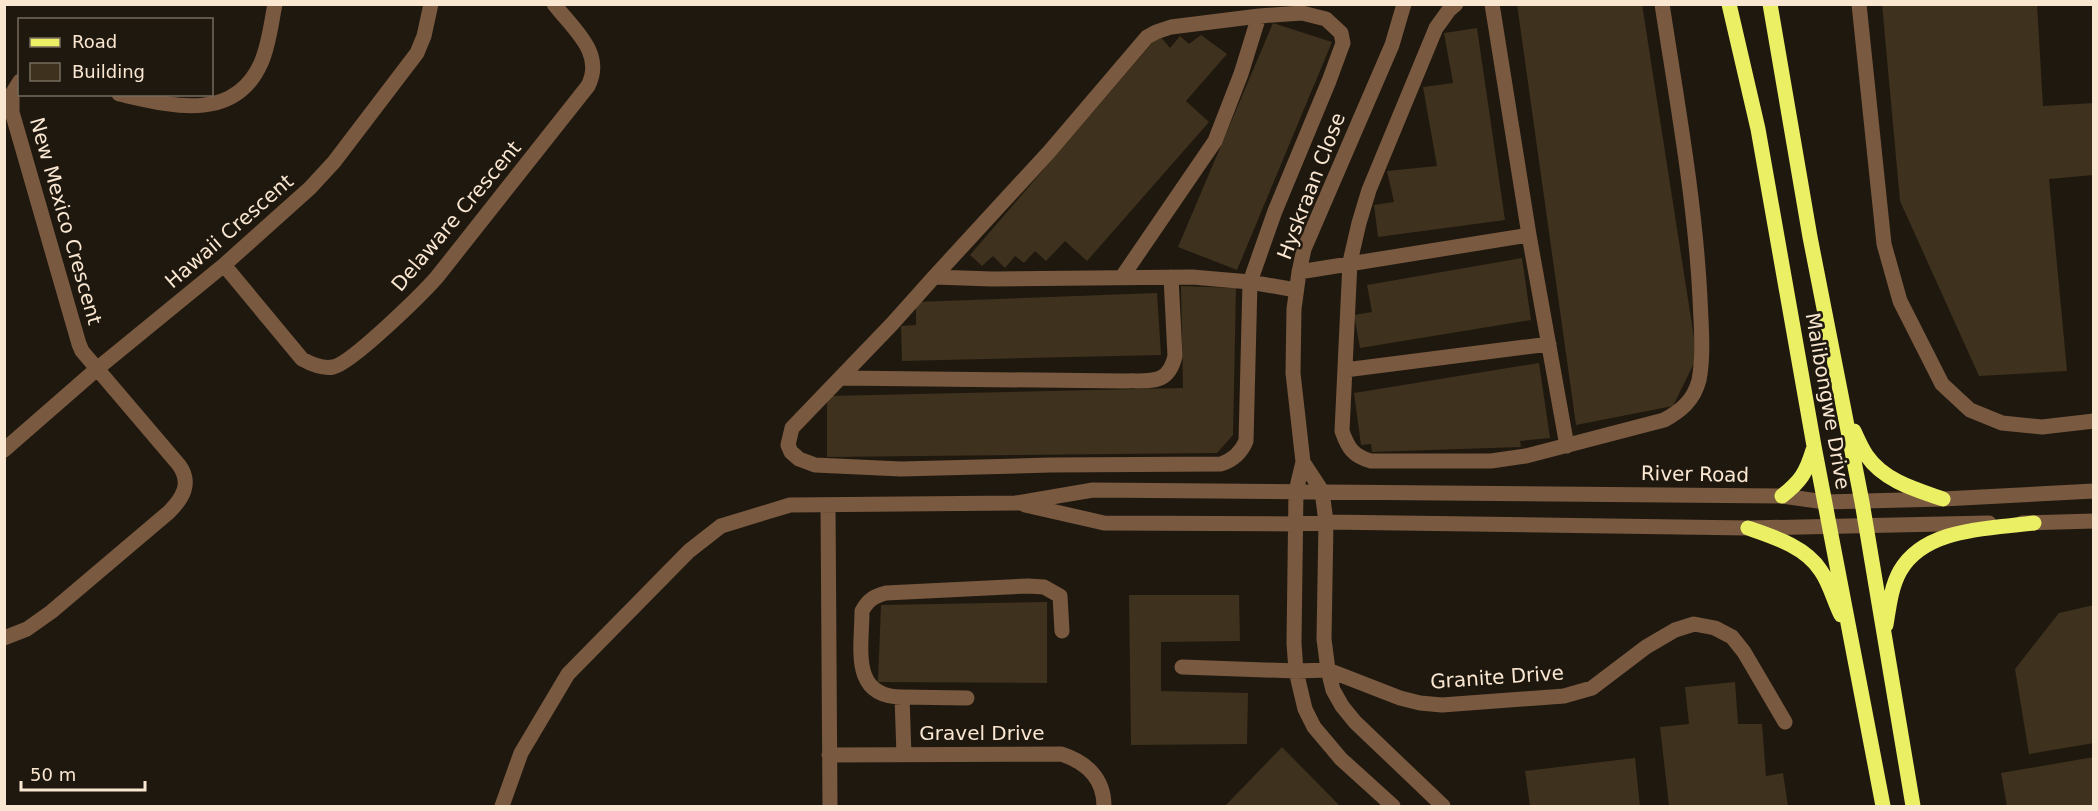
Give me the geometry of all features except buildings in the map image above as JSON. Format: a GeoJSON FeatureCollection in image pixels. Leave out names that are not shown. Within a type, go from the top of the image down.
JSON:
{"type":"FeatureCollection","features":[{"type":"Feature","properties":{"kind":"main road","name":"Malibongwe Drive"},"geometry":{"type":"LineString","coordinates":[[1729,4],[1758,129],[1814,446],[1883,807]]}},
{"type":"Feature","properties":{"kind":"main road","name":"Malibongwe Drive"},"geometry":{"type":"LineString","coordinates":[[1770,4],[1810,237],[1866,524],[1913,807]]}},
{"type":"Feature","properties":{"kind":"main road"},"geometry":{"type":"LineString","coordinates":[[1847,418],[1867,458],[1881,471],[1908,486],[1943,500]]}},
{"type":"Feature","properties":{"kind":"main road"},"geometry":{"type":"LineString","coordinates":[[1782,496],[1800,482],[1808,468],[1814,446]]}},
{"type":"Feature","properties":{"kind":"main road"},"geometry":{"type":"LineString","coordinates":[[1884,637],[1894,587],[1901,570],[1927,545],[1946,535],[2034,522]]}},
{"type":"Feature","properties":{"kind":"main road"},"geometry":{"type":"LineString","coordinates":[[1748,528],[1774,537],[1813,560],[1822,572],[1854,646]]}},
{"type":"Feature","properties":{"kind":"street"},"geometry":{"type":"LineString","coordinates":[[128,96],[171,105],[194,107],[211,105],[232,96],[249,81],[261,64],[275,4]]}},
{"type":"Feature","properties":{"kind":"street","name":"Hawaii Crescent"},"geometry":{"type":"LineString","coordinates":[[4,450],[98,368],[224,265],[310,188],[327,170],[417,53],[424,36],[431,4]]}},
{"type":"Feature","properties":{"kind":"street","name":"Delaware Crescent"},"geometry":{"type":"LineString","coordinates":[[224,265],[302,359],[315,365],[331,368],[345,361],[410,306],[431,285],[588,86],[594,67],[591,52],[554,4]]}},
{"type":"Feature","properties":{"kind":"street","name":"Hyskraan Close"},"geometry":{"type":"LineString","coordinates":[[1303,462],[1293,373],[1296,290],[1299,272],[1315,222],[1392,45],[1404,4]]}},
{"type":"Feature","properties":{"kind":"street"},"geometry":{"type":"LineString","coordinates":[[1456,4],[1437,28],[1369,190],[1350,262],[1342,430],[1348,448],[1358,457],[1371,461],[1491,460],[1527,456],[1664,420],[1679,412],[1690,400],[1698,382],[1702,337],[1699,271],[1662,4]]}},
{"type":"Feature","properties":{"kind":"street"},"geometry":{"type":"LineString","coordinates":[[1492,4],[1529,235],[1567,446]]}},
{"type":"Feature","properties":{"kind":"street"},"geometry":{"type":"LineString","coordinates":[[1859,4],[1884,244],[1900,301],[1942,384],[1970,410],[2002,423],[2042,427],[2094,421]]}},
{"type":"Feature","properties":{"kind":"street"},"geometry":{"type":"LineString","coordinates":[[1302,13],[1317,16],[1335,26],[1341,33],[1343,43],[1275,211],[1250,282],[1246,441],[1230,462],[1221,464],[901,469],[815,465],[799,459],[791,452],[788,445],[792,428],[934,277],[1049,152],[1147,37],[1171,27],[1302,13]]}},
{"type":"Feature","properties":{"kind":"street"},"geometry":{"type":"LineString","coordinates":[[1122,278],[1215,141],[1241,74],[1259,16]]}},
{"type":"Feature","properties":{"kind":"street","name":"New Mexico Crescent"},"geometry":{"type":"LineString","coordinates":[[4,638],[27,629],[51,612],[177,505],[185,491],[186,478],[179,465],[82,351],[12,112],[12,94],[18,84]]}},
{"type":"Feature","properties":{"kind":"street"},"geometry":{"type":"LineString","coordinates":[[1299,272],[1529,235]]}},
{"type":"Feature","properties":{"kind":"street"},"geometry":{"type":"LineString","coordinates":[[934,277],[992,279],[1192,277],[1250,282],[1296,290]]}},
{"type":"Feature","properties":{"kind":"street"},"geometry":{"type":"LineString","coordinates":[[840,378],[1124,381],[1162,378],[1172,368],[1175,356],[1171,277]]}},
{"type":"Feature","properties":{"kind":"street"},"geometry":{"type":"LineString","coordinates":[[1345,370],[1549,344]]}},
{"type":"Feature","properties":{"kind":"street"},"geometry":{"type":"LineString","coordinates":[[1303,462],[1322,491],[1326,522],[1324,639],[1333,690],[1355,722],[1443,807]]}},
{"type":"Feature","properties":{"kind":"street"},"geometry":{"type":"LineString","coordinates":[[1303,462],[1296,491],[1294,643],[1296,671],[1305,709],[1314,727],[1341,759],[1393,807]]}},
{"type":"Feature","properties":{"kind":"street","name":"River Road"},"geometry":{"type":"LineString","coordinates":[[1016,503],[1093,490],[1782,496],[1825,502],[1943,500],[2094,491]]}},
{"type":"Feature","properties":{"kind":"street"},"geometry":{"type":"LineString","coordinates":[[502,807],[521,753],[568,674],[689,551],[721,526],[790,505],[1016,503],[1104,523],[1297,524],[1326,522],[1748,528],[2094,521]]}},
{"type":"Feature","properties":{"kind":"street"},"geometry":{"type":"LineString","coordinates":[[828,505],[830,807]]}},
{"type":"Feature","properties":{"kind":"street"},"geometry":{"type":"LineString","coordinates":[[967,698],[890,697],[878,693],[867,684],[862,673],[862,611],[867,602],[875,596],[886,593],[1044,587],[1060,596],[1062,631]]}},
{"type":"Feature","properties":{"kind":"street","name":"Granite Drive"},"geometry":{"type":"LineString","coordinates":[[1182,667],[1328,670],[1400,698],[1442,705],[1564,696],[1593,688],[1646,646],[1675,630],[1694,624],[1715,628],[1732,637],[1744,652],[1785,722]]}},
{"type":"Feature","properties":{"kind":"street"},"geometry":{"type":"LineString","coordinates":[[902,697],[904,755]]}},
{"type":"Feature","properties":{"kind":"street","name":"Gravel Drive"},"geometry":{"type":"LineString","coordinates":[[829,755],[1061,754],[1073,758],[1092,771],[1100,782],[1104,807]]}}]}
